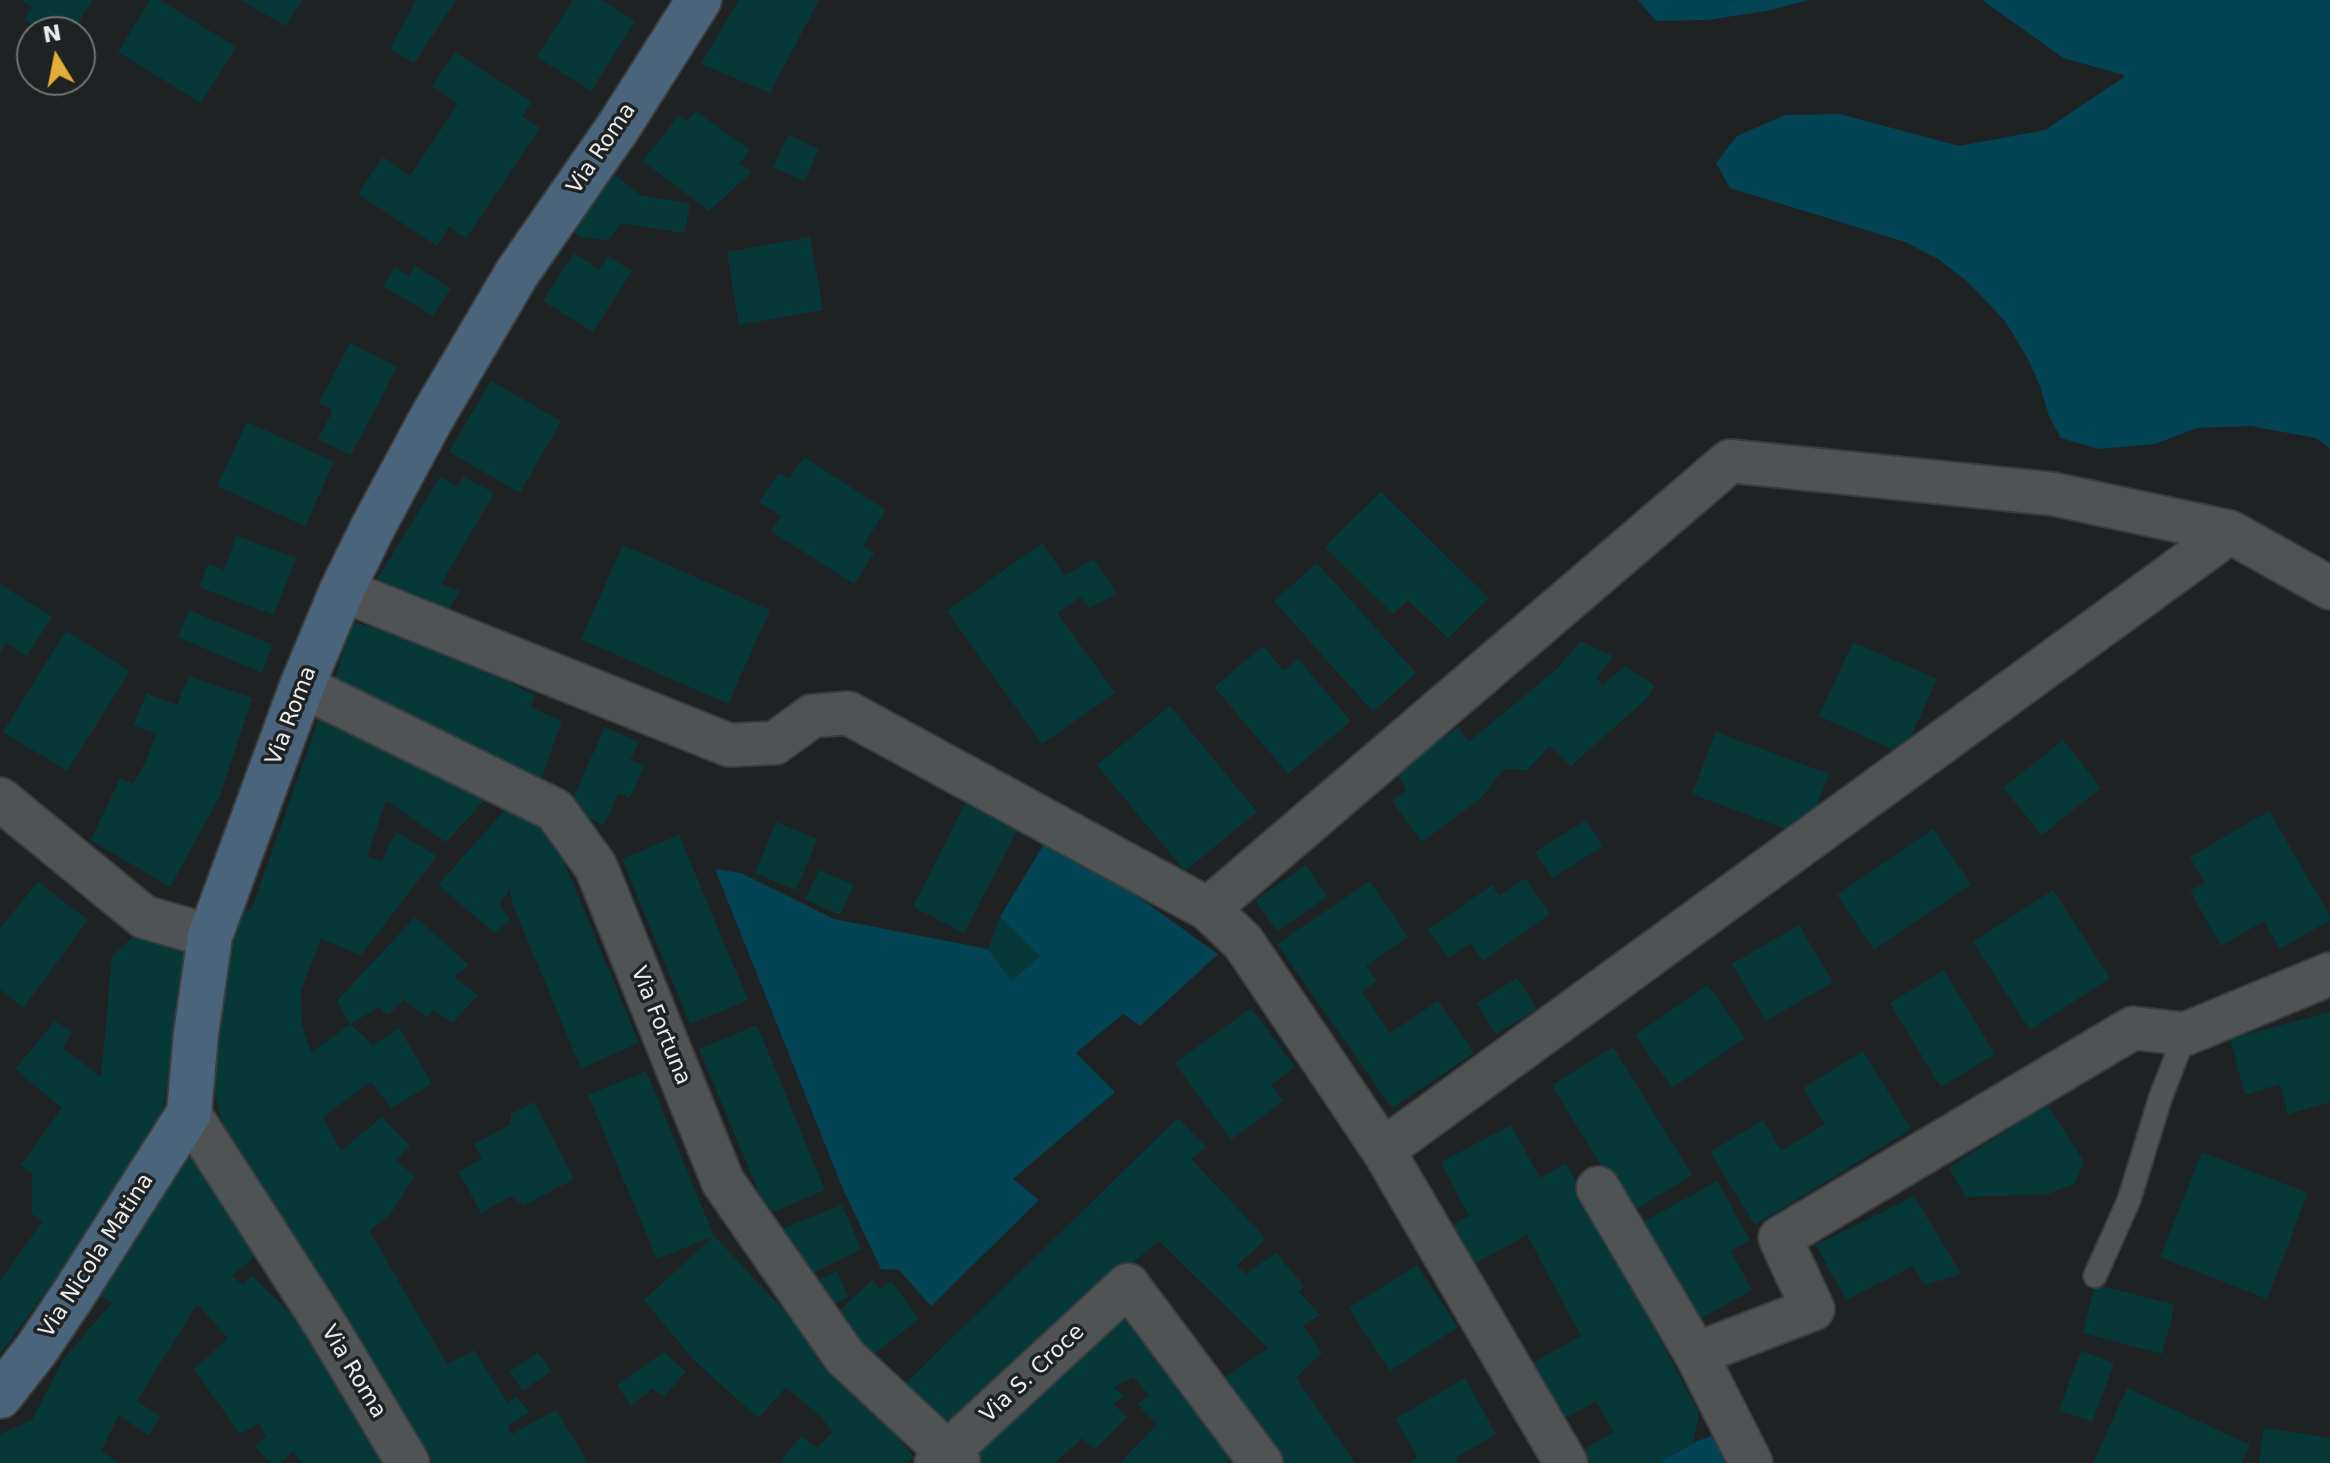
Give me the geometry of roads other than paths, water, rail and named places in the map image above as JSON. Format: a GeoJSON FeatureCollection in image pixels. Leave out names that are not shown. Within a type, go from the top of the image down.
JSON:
{"type":"FeatureCollection","features":[{"type":"Feature","properties":{"kind":"street","name":"Via Roma"},"geometry":{"type":"LineString","coordinates":[[408,1463],[328,1329],[189,1113],[210,936],[302,686],[342,590],[431,419],[517,273],[619,126],[699,0]]}},
{"type":"Feature","properties":{"kind":"street"},"geometry":{"type":"LineString","coordinates":[[1208,909],[1730,461],[2053,494],[2230,532],[2330,588]]}},
{"type":"Feature","properties":{"kind":"street"},"geometry":{"type":"LineString","coordinates":[[1383,1150],[2230,532]]}},
{"type":"Feature","properties":{"kind":"street"},"geometry":{"type":"LineString","coordinates":[[342,590],[729,745],[775,743],[812,716],[848,713],[1208,909],[1243,942],[1383,1150],[1566,1463]]}},
{"type":"Feature","properties":{"kind":"street","name":"Via Fortuna"},"geometry":{"type":"LineString","coordinates":[[302,686],[555,810],[596,867],[723,1182],[845,1357],[948,1460]]}},
{"type":"Feature","properties":{"kind":"street"},"geometry":{"type":"LineString","coordinates":[[0,799],[144,917],[210,936]]}},
{"type":"Feature","properties":{"kind":"street"},"geometry":{"type":"LineString","coordinates":[[1696,1354],[1813,1309],[1780,1238],[2133,1028],[2185,1034],[2330,974]]}},
{"type":"Feature","properties":{"kind":"street","name":"Via Nicola Matina"},"geometry":{"type":"LineString","coordinates":[[0,1396],[36,1350],[86,1276],[189,1113]]}},
{"type":"Feature","properties":{"kind":"street"},"geometry":{"type":"LineString","coordinates":[[1598,1188],[1696,1354],[1751,1463]]}},
{"type":"Feature","properties":{"kind":"street","name":"Via S. Croce"},"geometry":{"type":"LineString","coordinates":[[948,1460],[1128,1285],[1257,1461]]}},
{"type":"Feature","properties":{"kind":"lane"},"geometry":{"type":"LineString","coordinates":[[2095,1276],[2129,1200],[2160,1099],[2185,1034]]}}]}
